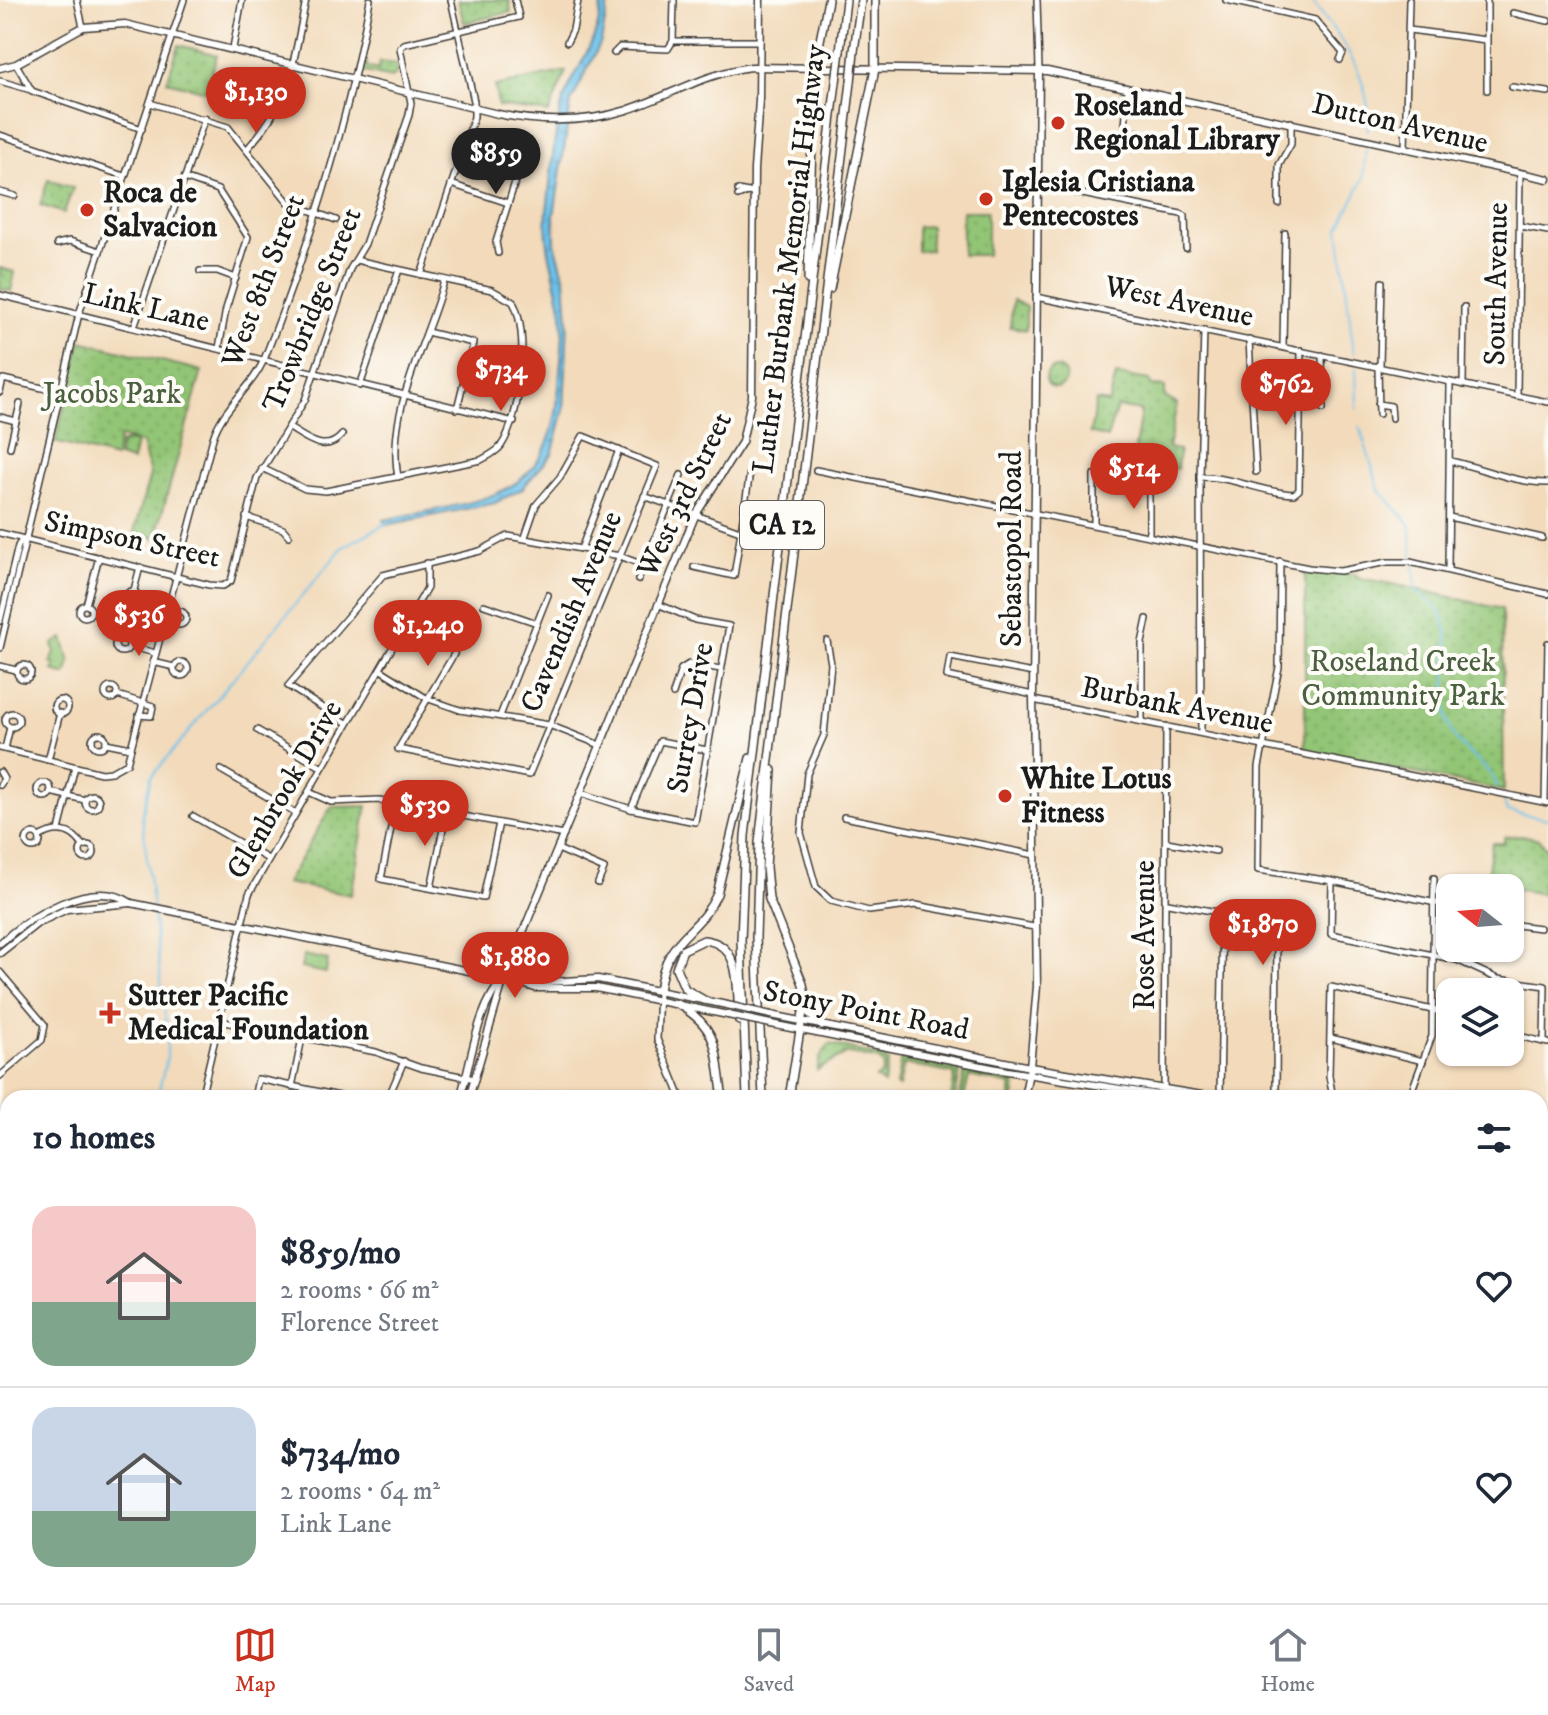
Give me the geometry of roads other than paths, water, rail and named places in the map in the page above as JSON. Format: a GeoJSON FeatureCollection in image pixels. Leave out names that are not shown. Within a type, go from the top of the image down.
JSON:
{"type":"FeatureCollection","features":[{"type":"Feature","properties":{"kind":"highway"},"geometry":{"type":"LineString","coordinates":[[807,317],[814,66],[828,0]]}},
{"type":"Feature","properties":{"kind":"highway","name":"Luther Burbank Memorial Highway"},"geometry":{"type":"LineString","coordinates":[[747,1090],[741,898],[757,732],[846,0]]}},
{"type":"Feature","properties":{"kind":"highway","name":"Luther Burbank Memorial Highway"},"geometry":{"type":"LineString","coordinates":[[763,1090],[756,888],[773,721],[861,0]]}},
{"type":"Feature","properties":{"kind":"highway"},"geometry":{"type":"LineString","coordinates":[[822,321],[875,67],[875,0]]}},
{"type":"Feature","properties":{"kind":"highway"},"geometry":{"type":"LineString","coordinates":[[773,721],[767,883],[776,922],[805,988],[808,1012],[822,1026]]}},
{"type":"Feature","properties":{"kind":"highway"},"geometry":{"type":"LineString","coordinates":[[659,991],[671,949],[704,915],[717,894],[757,732]]}},
{"type":"Feature","properties":{"kind":"highway"},"geometry":{"type":"LineString","coordinates":[[704,1000],[685,989],[676,968],[683,950],[704,940],[725,947],[734,960],[745,1055]]}},
{"type":"Feature","properties":{"kind":"highway"},"geometry":{"type":"LineString","coordinates":[[790,1090],[804,998],[796,968]]}},
{"type":"Feature","properties":{"kind":"highway"},"geometry":{"type":"LineString","coordinates":[[677,1004],[707,1025],[721,1090]]}},
{"type":"Feature","properties":{"kind":"main road","name":"West 3rd Street"},"geometry":{"type":"LineString","coordinates":[[470,1090],[483,1018],[496,986],[504,978],[695,516],[732,461],[750,416],[751,192],[760,0]]}},
{"type":"Feature","properties":{"kind":"main road","name":"Dutton Avenue"},"geometry":{"type":"LineString","coordinates":[[83,27],[125,24],[474,108],[545,121],[583,119],[628,109],[714,75],[759,67],[1039,70],[1548,179]]}},
{"type":"Feature","properties":{"kind":"main road"},"geometry":{"type":"LineString","coordinates":[[0,68],[16,64],[83,27]]}},
{"type":"Feature","properties":{"kind":"main road","name":"Sebastopol Road"},"geometry":{"type":"LineString","coordinates":[[1026,1090],[1037,986],[1033,673],[1039,70]]}},
{"type":"Feature","properties":{"kind":"main road","name":"Stony Point Road"},"geometry":{"type":"LineString","coordinates":[[0,943],[27,920],[60,903],[98,896],[504,978],[546,982],[593,979],[727,1005],[801,1026],[1030,1071],[1181,1090]]}},
{"type":"Feature","properties":{"kind":"main road","name":"Stony Point Road"},"geometry":{"type":"LineString","coordinates":[[0,953],[38,923],[67,909],[131,903]]}},
{"type":"Feature","properties":{"kind":"main road","name":"Stony Point Road"},"geometry":{"type":"LineString","coordinates":[[504,978],[535,988],[590,987],[771,1024],[822,1026],[890,1036],[1090,1085],[1127,1090]]}},
{"type":"Feature","properties":{"kind":"main road","name":"West 3rd Street"},"geometry":{"type":"LineString","coordinates":[[464,1090],[471,1077]]}},
{"type":"Feature","properties":{"kind":"main road"},"geometry":{"type":"LineString","coordinates":[[1090,1085],[1096,1080],[1113,1080]]}},
{"type":"Feature","properties":{"kind":"street"},"geometry":{"type":"LineString","coordinates":[[77,0],[83,27]]}},
{"type":"Feature","properties":{"kind":"street"},"geometry":{"type":"LineString","coordinates":[[0,648],[23,539],[79,314],[184,0]]}},
{"type":"Feature","properties":{"kind":"street"},"geometry":{"type":"LineString","coordinates":[[233,48],[242,0]]}},
{"type":"Feature","properties":{"kind":"street"},"geometry":{"type":"LineString","coordinates":[[248,148],[272,121],[293,64],[306,0]]}},
{"type":"Feature","properties":{"kind":"street","name":"West 8th Street"},"geometry":{"type":"LineString","coordinates":[[131,748],[218,424],[249,386],[265,359],[316,213],[355,79],[370,0]]}},
{"type":"Feature","properties":{"kind":"street"},"geometry":{"type":"LineString","coordinates":[[421,275],[474,108],[451,0]]}},
{"type":"Feature","properties":{"kind":"street"},"geometry":{"type":"LineString","coordinates":[[458,31],[519,17],[515,0]]}},
{"type":"Feature","properties":{"kind":"street"},"geometry":{"type":"LineString","coordinates":[[567,42],[573,30],[578,0]]}},
{"type":"Feature","properties":{"kind":"street"},"geometry":{"type":"LineString","coordinates":[[614,53],[620,47],[668,49],[673,41],[674,0]]}},
{"type":"Feature","properties":{"kind":"street","name":"Sebastopol Road"},"geometry":{"type":"LineString","coordinates":[[1037,0],[1039,70]]}},
{"type":"Feature","properties":{"kind":"street"},"geometry":{"type":"LineString","coordinates":[[1226,0],[1315,20],[1343,53],[1340,60]]}},
{"type":"Feature","properties":{"kind":"street"},"geometry":{"type":"LineString","coordinates":[[1405,149],[1409,0]]}},
{"type":"Feature","properties":{"kind":"street"},"geometry":{"type":"LineString","coordinates":[[1487,0],[1487,90]]}},
{"type":"Feature","properties":{"kind":"street"},"geometry":{"type":"LineString","coordinates":[[1513,13],[1548,21]]}},
{"type":"Feature","properties":{"kind":"street"},"geometry":{"type":"LineString","coordinates":[[1409,30],[1486,40]]}},
{"type":"Feature","properties":{"kind":"street","name":"Trowbridge Street"},"geometry":{"type":"LineString","coordinates":[[231,581],[246,517],[262,468],[290,429],[314,374],[356,260],[365,244],[409,115],[409,92],[400,48],[458,31]]}},
{"type":"Feature","properties":{"kind":"street"},"geometry":{"type":"LineString","coordinates":[[673,41],[760,41]]}},
{"type":"Feature","properties":{"kind":"street"},"geometry":{"type":"LineString","coordinates":[[16,64],[32,91]]}},
{"type":"Feature","properties":{"kind":"street"},"geometry":{"type":"LineString","coordinates":[[0,81],[142,129]]}},
{"type":"Feature","properties":{"kind":"street"},"geometry":{"type":"LineString","coordinates":[[1512,87],[1548,92]]}},
{"type":"Feature","properties":{"kind":"street"},"geometry":{"type":"LineString","coordinates":[[1128,89],[1125,126],[1129,133],[1139,132]]}},
{"type":"Feature","properties":{"kind":"street"},"geometry":{"type":"LineString","coordinates":[[150,103],[228,127],[248,148],[289,203],[336,220]]}},
{"type":"Feature","properties":{"kind":"street"},"geometry":{"type":"LineString","coordinates":[[134,327],[205,118]]}},
{"type":"Feature","properties":{"kind":"street"},"geometry":{"type":"LineString","coordinates":[[1279,204],[1279,165],[1291,144],[1291,122]]}},
{"type":"Feature","properties":{"kind":"street"},"geometry":{"type":"LineString","coordinates":[[0,135],[124,176]]}},
{"type":"Feature","properties":{"kind":"street"},"geometry":{"type":"LineString","coordinates":[[498,253],[496,242],[528,141]]}},
{"type":"Feature","properties":{"kind":"street","name":"South Avenue"},"geometry":{"type":"LineString","coordinates":[[1517,396],[1520,173]]}},
{"type":"Feature","properties":{"kind":"street"},"geometry":{"type":"LineString","coordinates":[[184,178],[218,190],[248,237],[219,348]]}},
{"type":"Feature","properties":{"kind":"street"},"geometry":{"type":"LineString","coordinates":[[451,184],[508,203]]}},
{"type":"Feature","properties":{"kind":"street"},"geometry":{"type":"LineString","coordinates":[[1038,185],[1181,214],[1185,216],[1186,248]]}},
{"type":"Feature","properties":{"kind":"street"},"geometry":{"type":"LineString","coordinates":[[0,192],[15,196]]}},
{"type":"Feature","properties":{"kind":"street"},"geometry":{"type":"LineString","coordinates":[[738,193],[751,192]]}},
{"type":"Feature","properties":{"kind":"street"},"geometry":{"type":"LineString","coordinates":[[1520,226],[1548,231]]}},
{"type":"Feature","properties":{"kind":"street"},"geometry":{"type":"LineString","coordinates":[[1283,346],[1285,233]]}},
{"type":"Feature","properties":{"kind":"street"},"geometry":{"type":"LineString","coordinates":[[57,244],[70,241],[100,251]]}},
{"type":"Feature","properties":{"kind":"street"},"geometry":{"type":"LineString","coordinates":[[262,468],[316,491],[398,477],[481,460],[500,449],[514,422],[523,330],[520,314],[513,302],[492,290],[356,260]]}},
{"type":"Feature","properties":{"kind":"street"},"geometry":{"type":"LineString","coordinates":[[360,386],[399,270]]}},
{"type":"Feature","properties":{"kind":"street"},"geometry":{"type":"LineString","coordinates":[[200,271],[217,271],[236,278]]}},
{"type":"Feature","properties":{"kind":"street"},"geometry":{"type":"LineString","coordinates":[[398,477],[393,448],[405,396],[444,281]]}},
{"type":"Feature","properties":{"kind":"street"},"geometry":{"type":"LineString","coordinates":[[1379,414],[1382,282]]}},
{"type":"Feature","properties":{"kind":"street","name":"Link Lane"},"geometry":{"type":"LineString","coordinates":[[0,295],[514,422]]}},
{"type":"Feature","properties":{"kind":"street","name":"West Avenue"},"geometry":{"type":"LineString","coordinates":[[1035,297],[1548,402]]}},
{"type":"Feature","properties":{"kind":"street"},"geometry":{"type":"LineString","coordinates":[[1463,385],[1464,307]]}},
{"type":"Feature","properties":{"kind":"street"},"geometry":{"type":"LineString","coordinates":[[1201,733],[1200,477],[1204,330]]}},
{"type":"Feature","properties":{"kind":"street"},"geometry":{"type":"LineString","coordinates":[[427,332],[473,343],[457,409]]}},
{"type":"Feature","properties":{"kind":"street"},"geometry":{"type":"LineString","coordinates":[[1249,340],[1256,472]]}},
{"type":"Feature","properties":{"kind":"street"},"geometry":{"type":"LineString","coordinates":[[1200,477],[1222,479],[1257,490],[1294,494],[1299,490],[1301,350]]}},
{"type":"Feature","properties":{"kind":"street"},"geometry":{"type":"LineString","coordinates":[[1322,355],[1323,409]]}},
{"type":"Feature","properties":{"kind":"street"},"geometry":{"type":"LineString","coordinates":[[0,392],[3,379],[60,392]]}},
{"type":"Feature","properties":{"kind":"street"},"geometry":{"type":"LineString","coordinates":[[1448,570],[1450,382]]}},
{"type":"Feature","properties":{"kind":"street"},"geometry":{"type":"LineString","coordinates":[[10,447],[20,404]]}},
{"type":"Feature","properties":{"kind":"street"},"geometry":{"type":"LineString","coordinates":[[1378,404],[1391,406],[1392,418]]}},
{"type":"Feature","properties":{"kind":"street"},"geometry":{"type":"LineString","coordinates":[[0,417],[16,421]]}},
{"type":"Feature","properties":{"kind":"street"},"geometry":{"type":"LineString","coordinates":[[290,429],[319,444],[331,444],[342,435]]}},
{"type":"Feature","properties":{"kind":"street"},"geometry":{"type":"LineString","coordinates":[[525,537],[536,505],[560,477],[583,436],[619,450],[581,549]]}},
{"type":"Feature","properties":{"kind":"street","name":"Cavendish Avenue"},"geometry":{"type":"LineString","coordinates":[[426,698],[398,749],[529,775],[657,466],[619,450]]}},
{"type":"Feature","properties":{"kind":"street"},"geometry":{"type":"LineString","coordinates":[[1450,461],[1479,467],[1518,481],[1548,483]]}},
{"type":"Feature","properties":{"kind":"street"},"geometry":{"type":"LineString","coordinates":[[816,470],[1280,561],[1340,571],[1388,562],[1410,562],[1548,594]]}},
{"type":"Feature","properties":{"kind":"street"},"geometry":{"type":"LineString","coordinates":[[694,567],[734,576],[750,472]]}},
{"type":"Feature","properties":{"kind":"street"},"geometry":{"type":"LineString","coordinates":[[638,580],[681,475]]}},
{"type":"Feature","properties":{"kind":"street"},"geometry":{"type":"LineString","coordinates":[[1094,475],[1094,523]]}},
{"type":"Feature","properties":{"kind":"street"},"geometry":{"type":"LineString","coordinates":[[1149,486],[1149,535]]}},
{"type":"Feature","properties":{"kind":"street"},"geometry":{"type":"LineString","coordinates":[[644,496],[740,531]]}},
{"type":"Feature","properties":{"kind":"street"},"geometry":{"type":"LineString","coordinates":[[246,517],[283,529],[289,536]]}},
{"type":"Feature","properties":{"kind":"street"},"geometry":{"type":"LineString","coordinates":[[1449,517],[1542,538]]}},
{"type":"Feature","properties":{"kind":"street","name":"Simpson Street"},"geometry":{"type":"LineString","coordinates":[[0,533],[209,585],[223,586],[231,581]]}},
{"type":"Feature","properties":{"kind":"street"},"geometry":{"type":"LineString","coordinates":[[347,723],[288,686],[383,575],[483,550],[508,536],[620,556],[643,565]]}},
{"type":"Feature","properties":{"kind":"street"},"geometry":{"type":"LineString","coordinates":[[0,621],[18,546],[23,539]]}},
{"type":"Feature","properties":{"kind":"street"},"geometry":{"type":"LineString","coordinates":[[86,605],[99,557]]}},
{"type":"Feature","properties":{"kind":"street"},"geometry":{"type":"LineString","coordinates":[[1280,561],[1279,667],[1263,745],[1257,803],[1258,870],[1332,881],[1434,902]]}},
{"type":"Feature","properties":{"kind":"street","name":"Glenbrook Drive"},"geometry":{"type":"LineString","coordinates":[[203,1090],[249,894],[427,588],[427,563]]}},
{"type":"Feature","properties":{"kind":"street"},"geometry":{"type":"LineString","coordinates":[[134,590],[140,567]]}},
{"type":"Feature","properties":{"kind":"street"},"geometry":{"type":"LineString","coordinates":[[500,716],[548,595]]}},
{"type":"Feature","properties":{"kind":"street","name":"Surrey Drive"},"geometry":{"type":"LineString","coordinates":[[581,793],[631,809],[695,822],[729,626],[695,620],[658,604]]}},
{"type":"Feature","properties":{"kind":"street"},"geometry":{"type":"LineString","coordinates":[[484,605],[537,623]]}},
{"type":"Feature","properties":{"kind":"street"},"geometry":{"type":"LineString","coordinates":[[1142,721],[1142,643],[1147,619]]}},
{"type":"Feature","properties":{"kind":"street"},"geometry":{"type":"LineString","coordinates":[[827,641],[831,664],[824,735],[807,774],[801,833],[816,887],[831,901],[869,911],[916,905],[1034,927]]}},
{"type":"Feature","properties":{"kind":"street"},"geometry":{"type":"LineString","coordinates":[[1546,803],[1547,643]]}},
{"type":"Feature","properties":{"kind":"street"},"geometry":{"type":"LineString","coordinates":[[129,646],[155,653]]}},
{"type":"Feature","properties":{"kind":"street"},"geometry":{"type":"LineString","coordinates":[[426,698],[454,654]]}},
{"type":"Feature","properties":{"kind":"street","name":"Burbank Avenue"},"geometry":{"type":"LineString","coordinates":[[1033,673],[950,657],[949,677],[1142,721],[1546,803]]}},
{"type":"Feature","properties":{"kind":"street"},"geometry":{"type":"LineString","coordinates":[[153,662],[174,667]]}},
{"type":"Feature","properties":{"kind":"street"},"geometry":{"type":"LineString","coordinates":[[673,694],[681,669],[689,664],[721,669]]}},
{"type":"Feature","properties":{"kind":"street"},"geometry":{"type":"LineString","coordinates":[[0,666],[16,670]]}},
{"type":"Feature","properties":{"kind":"street"},"geometry":{"type":"LineString","coordinates":[[381,670],[426,698],[460,710],[549,725],[600,745]]}},
{"type":"Feature","properties":{"kind":"street"},"geometry":{"type":"LineString","coordinates":[[117,695],[143,701]]}},
{"type":"Feature","properties":{"kind":"street","name":"West 8th Street"},"geometry":{"type":"LineString","coordinates":[[139,715],[148,717],[153,713],[153,706],[143,701]]}},
{"type":"Feature","properties":{"kind":"street"},"geometry":{"type":"LineString","coordinates":[[48,760],[60,713]]}},
{"type":"Feature","properties":{"kind":"street","name":"Rose Avenue"},"geometry":{"type":"LineString","coordinates":[[1165,1090],[1166,726]]}},
{"type":"Feature","properties":{"kind":"street"},"geometry":{"type":"LineString","coordinates":[[10,727],[2,748],[75,767],[111,772],[127,763],[131,748],[106,743]]}},
{"type":"Feature","properties":{"kind":"street"},"geometry":{"type":"LineString","coordinates":[[257,730],[321,767]]}},
{"type":"Feature","properties":{"kind":"street"},"geometry":{"type":"LineString","coordinates":[[631,809],[660,741],[707,750]]}},
{"type":"Feature","properties":{"kind":"street"},"geometry":{"type":"LineString","coordinates":[[59,830],[75,767]]}},
{"type":"Feature","properties":{"kind":"street"},"geometry":{"type":"LineString","coordinates":[[221,770],[295,813]]}},
{"type":"Feature","properties":{"kind":"street"},"geometry":{"type":"LineString","coordinates":[[0,772],[4,779],[0,785]]}},
{"type":"Feature","properties":{"kind":"street"},"geometry":{"type":"LineString","coordinates":[[50,792],[85,800]]}},
{"type":"Feature","properties":{"kind":"street"},"geometry":{"type":"LineString","coordinates":[[309,792],[331,802],[396,803],[564,835]]}},
{"type":"Feature","properties":{"kind":"street"},"geometry":{"type":"LineString","coordinates":[[396,803],[381,879],[483,898],[499,823]]}},
{"type":"Feature","properties":{"kind":"street"},"geometry":{"type":"LineString","coordinates":[[431,888],[446,814]]}},
{"type":"Feature","properties":{"kind":"street"},"geometry":{"type":"LineString","coordinates":[[193,816],[269,860]]}},
{"type":"Feature","properties":{"kind":"street"},"geometry":{"type":"LineString","coordinates":[[844,817],[1035,855]]}},
{"type":"Feature","properties":{"kind":"street"},"geometry":{"type":"LineString","coordinates":[[39,837],[59,830],[71,833],[83,846]]}},
{"type":"Feature","properties":{"kind":"street"},"geometry":{"type":"LineString","coordinates":[[1167,842],[1216,851]]}},
{"type":"Feature","properties":{"kind":"street"},"geometry":{"type":"LineString","coordinates":[[558,849],[604,869],[598,883]]}},
{"type":"Feature","properties":{"kind":"street"},"geometry":{"type":"LineString","coordinates":[[1412,1090],[1432,1036],[1435,1008],[1434,878]]}},
{"type":"Feature","properties":{"kind":"street"},"geometry":{"type":"LineString","coordinates":[[1332,881],[1331,934],[1457,960],[1498,979],[1545,986],[1546,1043],[1524,1038]]}},
{"type":"Feature","properties":{"kind":"street"},"geometry":{"type":"LineString","coordinates":[[1168,903],[1277,923],[1276,1090]]}},
{"type":"Feature","properties":{"kind":"street"},"geometry":{"type":"LineString","coordinates":[[1220,1090],[1223,911]]}},
{"type":"Feature","properties":{"kind":"street"},"geometry":{"type":"LineString","coordinates":[[1524,926],[1540,928]]}},
{"type":"Feature","properties":{"kind":"street"},"geometry":{"type":"LineString","coordinates":[[0,972],[45,1025],[42,1040],[0,1076]]}},
{"type":"Feature","properties":{"kind":"street"},"geometry":{"type":"LineString","coordinates":[[1332,1090],[1329,1076],[1331,987],[1435,1008]]}},
{"type":"Feature","properties":{"kind":"street"},"geometry":{"type":"LineString","coordinates":[[659,991],[660,1049],[678,1090]]}},
{"type":"Feature","properties":{"kind":"street"},"geometry":{"type":"LineString","coordinates":[[220,1021],[471,1077]]}},
{"type":"Feature","properties":{"kind":"street"},"geometry":{"type":"LineString","coordinates":[[292,1087],[302,1038]]}},
{"type":"Feature","properties":{"kind":"street"},"geometry":{"type":"LineString","coordinates":[[1331,1038],[1423,1061]]}},
{"type":"Feature","properties":{"kind":"street"},"geometry":{"type":"LineString","coordinates":[[391,1090],[404,1061]]}},
{"type":"Feature","properties":{"kind":"street"},"geometry":{"type":"LineString","coordinates":[[256,1090],[258,1079],[308,1090]]}},
{"type":"Feature","properties":{"kind":"street"},"geometry":{"type":"LineString","coordinates":[[1548,1457],[1548,1469]]}},
{"type":"Feature","properties":{"kind":"water"},"geometry":{"type":"Polygon","coordinates":[[[601,0],[609,0],[601,42],[571,102],[554,216],[555,243],[565,279],[568,320],[564,410],[552,454],[522,489],[495,503],[386,525],[384,520],[479,500],[504,490],[526,475],[542,454],[553,425],[563,340],[562,313],[546,224],[553,152],[561,107],[598,26],[601,0]]]}},
{"type":"Feature","properties":{"kind":"waterway"},"geometry":{"type":"LineString","coordinates":[[1311,0],[1353,60],[1365,93],[1368,130]]}},
{"type":"Feature","properties":{"kind":"waterway"},"geometry":{"type":"LineString","coordinates":[[1354,354],[1339,228],[1363,180],[1366,149]]}},
{"type":"Feature","properties":{"kind":"waterway"},"geometry":{"type":"LineString","coordinates":[[1356,369],[1357,409]]}},
{"type":"Feature","properties":{"kind":"waterway"},"geometry":{"type":"LineString","coordinates":[[1360,427],[1379,490],[1410,524],[1416,590],[1437,608],[1445,623],[1448,722],[1458,742],[1488,772],[1498,787]]}},
{"type":"Feature","properties":{"kind":"waterway"},"geometry":{"type":"LineString","coordinates":[[159,1090],[167,1057],[167,1033],[142,816],[151,777],[343,547],[387,523]]}},
{"type":"Feature","properties":{"kind":"waterway"},"geometry":{"type":"LineString","coordinates":[[1504,802],[1507,811],[1548,819]]}},
{"type":"Feature","properties":{"kind":"place","name":"Roseland Regional Library"},"geometry":{"type":"Point","coordinates":[1058,123]}},
{"type":"Feature","properties":{"kind":"place","name":"Iglesia Cristiana Pentecostes"},"geometry":{"type":"Point","coordinates":[986,199]}},
{"type":"Feature","properties":{"kind":"place","name":"Roca de Salvacion"},"geometry":{"type":"Point","coordinates":[87,210]}},
{"type":"Feature","properties":{"kind":"place","name":"White Lotus Fitness"},"geometry":{"type":"Point","coordinates":[1005,796]}},
{"type":"Feature","properties":{"kind":"place","name":"Sutter Pacific Medical Foundation"},"geometry":{"type":"Point","coordinates":[110,1013]}},
{"type":"Feature","properties":{"kind":"park label","name":"Jacobs Park"},"geometry":{"type":"Point","coordinates":[112,394]}},
{"type":"Feature","properties":{"kind":"park label","name":"Roseland Creek Community Park"},"geometry":{"type":"Point","coordinates":[1403,679]}}]}
